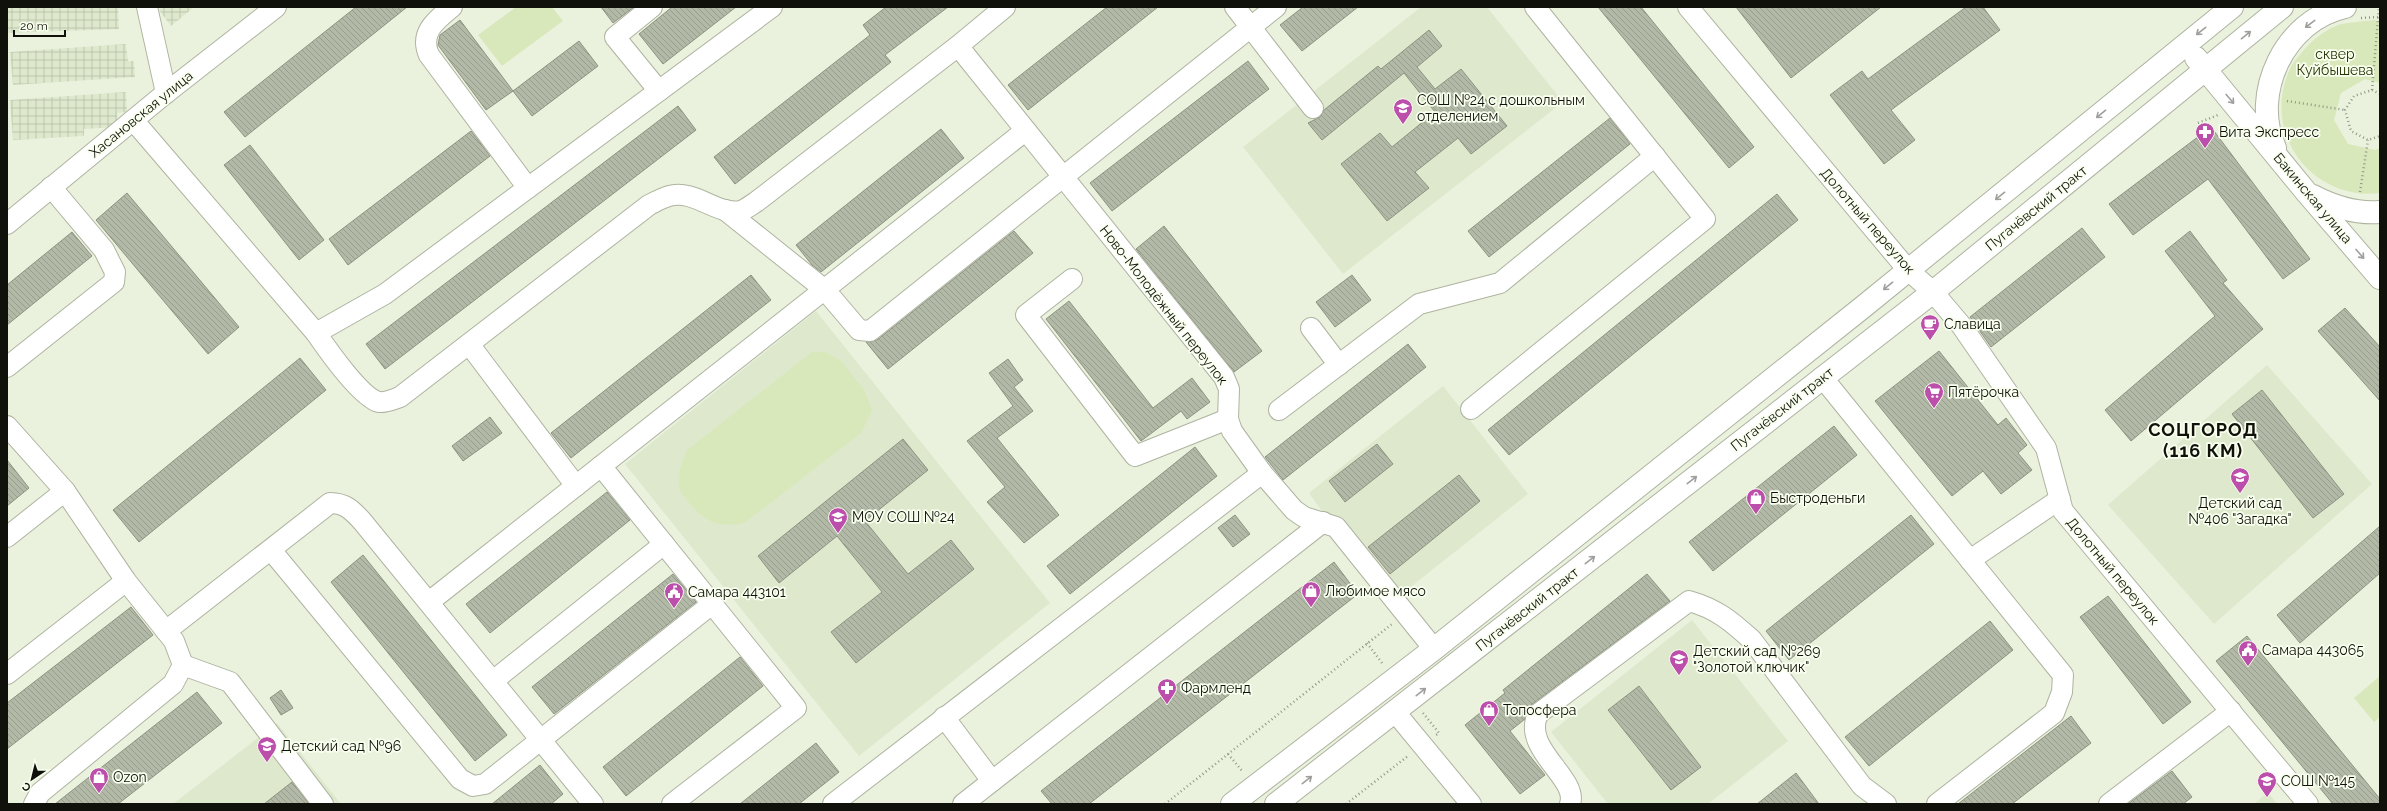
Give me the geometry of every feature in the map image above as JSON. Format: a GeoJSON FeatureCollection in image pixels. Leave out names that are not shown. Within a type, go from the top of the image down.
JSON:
{"type":"FeatureCollection","features":[{"type":"Feature","properties":{"kind":"main road","name":"Пугачёвский тракт"},"geometry":{"type":"LineString","coordinates":[[1232,804],[1434,649],[1908,270],[2184,44],[2232,7]]}},
{"type":"Feature","properties":{"kind":"main road","name":"Пугачёвский тракт"},"geometry":{"type":"LineString","coordinates":[[1276,804],[1933,292],[2282,7]]}},
{"type":"Feature","properties":{"kind":"main road"},"geometry":{"type":"LineString","coordinates":[[2280,160],[2269,130],[2267,115],[2267,99],[2274,68],[2290,41],[2301,30],[2327,12],[2350,12]]}},
{"type":"Feature","properties":{"kind":"main road","name":"Бакинская улица"},"geometry":{"type":"LineString","coordinates":[[2184,44],[2307,193],[2380,278]]}},
{"type":"Feature","properties":{"kind":"main road"},"geometry":{"type":"LineString","coordinates":[[2307,193],[2342,209],[2359,212],[2380,212]]}},
{"type":"Feature","properties":{"kind":"street"},"geometry":{"type":"LineString","coordinates":[[147,7],[166,93]]}},
{"type":"Feature","properties":{"kind":"street","name":"Хасановская улица"},"geometry":{"type":"LineString","coordinates":[[7,224],[166,93],[276,7]]}},
{"type":"Feature","properties":{"kind":"street"},"geometry":{"type":"LineString","coordinates":[[452,7],[436,20],[426,34],[425,46],[429,56],[528,188]]}},
{"type":"Feature","properties":{"kind":"street"},"geometry":{"type":"LineString","coordinates":[[652,7],[615,37],[659,91]]}},
{"type":"Feature","properties":{"kind":"street"},"geometry":{"type":"LineString","coordinates":[[316,333],[385,294],[772,7]]}},
{"type":"Feature","properties":{"kind":"street"},"geometry":{"type":"LineString","coordinates":[[725,210],[740,211],[756,202],[958,46],[1004,7]]}},
{"type":"Feature","properties":{"kind":"street"},"geometry":{"type":"LineString","coordinates":[[1235,7],[1312,108]]}},
{"type":"Feature","properties":{"kind":"street"},"geometry":{"type":"LineString","coordinates":[[133,120],[316,333],[332,357],[369,398],[380,403],[400,397],[649,205],[669,196],[687,196],[705,201],[725,210],[825,290],[859,330],[870,331],[1276,7]]}},
{"type":"Feature","properties":{"kind":"street"},"geometry":{"type":"LineString","coordinates":[[1470,409],[1705,219],[1535,7]]}},
{"type":"Feature","properties":{"kind":"street","name":"Долотный переулок"},"geometry":{"type":"LineString","coordinates":[[1688,7],[1908,270],[1933,292],[1960,325],[2046,448],[2063,510],[2308,804]]}},
{"type":"Feature","properties":{"kind":"street","name":"Ново-Молодёжный переулок"},"geometry":{"type":"LineString","coordinates":[[958,46],[1224,377],[1229,389],[1228,419],[1232,431],[1262,473],[1294,510],[1304,517],[1336,527],[1434,649]]}},
{"type":"Feature","properties":{"kind":"street"},"geometry":{"type":"LineString","coordinates":[[429,602],[1026,131]]}},
{"type":"Feature","properties":{"kind":"street"},"geometry":{"type":"LineString","coordinates":[[1279,410],[1419,304],[1500,283],[1654,156]]}},
{"type":"Feature","properties":{"kind":"street"},"geometry":{"type":"LineString","coordinates":[[7,367],[114,282],[115,272],[104,250],[51,187]]}},
{"type":"Feature","properties":{"kind":"street"},"geometry":{"type":"LineString","coordinates":[[1072,279],[1026,315],[1135,456],[1228,419]]}},
{"type":"Feature","properties":{"kind":"street"},"geometry":{"type":"LineString","coordinates":[[1311,328],[1339,365]]}},
{"type":"Feature","properties":{"kind":"street"},"geometry":{"type":"LineString","coordinates":[[469,344],[576,486]]}},
{"type":"Feature","properties":{"kind":"street"},"geometry":{"type":"LineString","coordinates":[[1822,377],[2063,675],[2062,692],[2054,713],[1937,804]]}},
{"type":"Feature","properties":{"kind":"street"},"geometry":{"type":"LineString","coordinates":[[7,426],[65,492],[126,581],[174,641],[183,665],[173,684],[40,793],[34,804]]}},
{"type":"Feature","properties":{"kind":"street"},"geometry":{"type":"LineString","coordinates":[[601,466],[796,708],[672,804]]}},
{"type":"Feature","properties":{"kind":"street"},"geometry":{"type":"LineString","coordinates":[[833,804],[1262,473]]}},
{"type":"Feature","properties":{"kind":"street"},"geometry":{"type":"LineString","coordinates":[[7,537],[65,492]]}},
{"type":"Feature","properties":{"kind":"street"},"geometry":{"type":"LineString","coordinates":[[1970,560],[2060,499]]}},
{"type":"Feature","properties":{"kind":"street"},"geometry":{"type":"LineString","coordinates":[[166,631],[330,503],[339,503],[352,509],[592,804]]}},
{"type":"Feature","properties":{"kind":"street"},"geometry":{"type":"LineString","coordinates":[[963,804],[1323,522]]}},
{"type":"Feature","properties":{"kind":"street"},"geometry":{"type":"LineString","coordinates":[[493,681],[664,544]]}},
{"type":"Feature","properties":{"kind":"street"},"geometry":{"type":"LineString","coordinates":[[271,550],[460,779],[473,786],[485,784],[712,604]]}},
{"type":"Feature","properties":{"kind":"street"},"geometry":{"type":"LineString","coordinates":[[7,674],[126,581]]}},
{"type":"Feature","properties":{"kind":"street"},"geometry":{"type":"LineString","coordinates":[[1570,804],[1572,800],[1569,789],[1537,741],[1533,724],[1538,714],[1689,601],[1710,608],[1731,621],[1752,640],[1858,781],[1886,804]]}},
{"type":"Feature","properties":{"kind":"street"},"geometry":{"type":"LineString","coordinates":[[183,665],[230,682],[323,804]]}},
{"type":"Feature","properties":{"kind":"street"},"geometry":{"type":"LineString","coordinates":[[2109,804],[2231,711]]}},
{"type":"Feature","properties":{"kind":"street"},"geometry":{"type":"LineString","coordinates":[[1395,712],[1471,804]]}},
{"type":"Feature","properties":{"kind":"street"},"geometry":{"type":"LineString","coordinates":[[944,717],[992,781]]}},
{"type":"Feature","properties":{"kind":"path"},"geometry":{"type":"LineString","coordinates":[[2372,90],[2379,7]]}},
{"type":"Feature","properties":{"kind":"path"},"geometry":{"type":"LineString","coordinates":[[2350,12],[2379,17]]}},
{"type":"Feature","properties":{"kind":"path"},"geometry":{"type":"LineString","coordinates":[[2380,94],[2372,90],[2354,96],[2345,110],[2351,131],[2368,140],[2380,136]]}},
{"type":"Feature","properties":{"kind":"path"},"geometry":{"type":"LineString","coordinates":[[2359,200],[2368,140]]}},
{"type":"Feature","properties":{"kind":"path"},"geometry":{"type":"LineString","coordinates":[[1165,804],[1406,613]]}},
{"type":"Feature","properties":{"kind":"path"},"geometry":{"type":"LineString","coordinates":[[1368,643],[1382,663]]}},
{"type":"Feature","properties":{"kind":"path"},"geometry":{"type":"LineString","coordinates":[[1346,804],[1439,733],[1422,711]]}},
{"type":"Feature","properties":{"kind":"shaded area"},"geometry":{"type":"Polygon","coordinates":[[[7,7],[118,7],[119,29],[7,33],[7,7]]]}},
{"type":"Feature","properties":{"kind":"shaded area"},"geometry":{"type":"Polygon","coordinates":[[[163,7],[194,7],[171,26],[159,10],[163,7]]]}},
{"type":"Feature","properties":{"kind":"shaded area","name":"СОШ №24 с дошкольным отделением"},"geometry":{"type":"Polygon","coordinates":[[[1421,7],[1487,7],[1563,102],[1343,274],[1243,147],[1421,7]]]}},
{"type":"Feature","properties":{"kind":"shaded area"},"geometry":{"type":"Polygon","coordinates":[[[126,44],[128,61],[134,61],[135,77],[13,85],[10,52],[126,44]]]}},
{"type":"Feature","properties":{"kind":"shaded area"},"geometry":{"type":"Polygon","coordinates":[[[126,92],[127,112],[117,113],[118,127],[84,129],[84,136],[13,140],[10,100],[126,92]]]}},
{"type":"Feature","properties":{"kind":"shaded area","name":"МОУ СОШ №24"},"geometry":{"type":"Polygon","coordinates":[[[816,311],[1050,603],[859,756],[625,464],[816,311]]]}},
{"type":"Feature","properties":{"kind":"shaded area","name":"Детский сад №406 \"Загадка\""},"geometry":{"type":"Polygon","coordinates":[[[2267,365],[2372,484],[2214,624],[2108,505],[2267,365]]]}},
{"type":"Feature","properties":{"kind":"shaded area"},"geometry":{"type":"Polygon","coordinates":[[[1443,386],[1528,494],[1389,604],[1309,493],[1443,386]]]}},
{"type":"Feature","properties":{"kind":"shaded area","name":"Детский сад №269 \"Золотой ключик\""},"geometry":{"type":"Polygon","coordinates":[[[1692,620],[1788,741],[1708,804],[1608,804],[1551,732],[1692,620]]]}},
{"type":"Feature","properties":{"kind":"shaded area","name":"Детский сад №96"},"geometry":{"type":"Polygon","coordinates":[[[277,723],[341,804],[173,804],[277,723]]]}},
{"type":"Feature","properties":{"kind":"shaded area","name":"СОШ №145"},"geometry":{"type":"Polygon","coordinates":[[[2268,792],[2277,804],[2254,804],[2268,792]]]}},
{"type":"Feature","properties":{"kind":"green space"},"geometry":{"type":"Polygon","coordinates":[[[516,7],[552,7],[563,21],[502,66],[478,35],[516,7]]]}},
{"type":"Feature","properties":{"kind":"green space","name":"сквер Куйбышева"},"geometry":{"type":"Polygon","coordinates":[[[2375,20],[2380,22],[2380,83],[2365,79],[2341,93],[2334,120],[2348,144],[2375,150],[2380,148],[2380,193],[2355,193],[2333,186],[2314,174],[2298,158],[2287,138],[2282,116],[2282,93],[2292,65],[2306,48],[2320,35],[2341,24],[2375,20]]]}},
{"type":"Feature","properties":{"kind":"green space"},"geometry":{"type":"Polygon","coordinates":[[[812,352],[825,352],[840,360],[865,391],[872,411],[861,433],[744,523],[732,525],[722,524],[706,518],[692,506],[679,489],[680,469],[687,450],[812,352]]]}},
{"type":"Feature","properties":{"kind":"green space"},"geometry":{"type":"Polygon","coordinates":[[[2380,676],[2380,717],[2374,722],[2354,698],[2380,676]]]}},
{"type":"Feature","properties":{"kind":"building"},"geometry":{"type":"Polygon","coordinates":[[[356,7],[407,7],[245,137],[224,112],[356,7]]]}},
{"type":"Feature","properties":{"kind":"building"},"geometry":{"type":"Polygon","coordinates":[[[601,7],[634,7],[613,23],[601,7]]]}},
{"type":"Feature","properties":{"kind":"building"},"geometry":{"type":"Polygon","coordinates":[[[672,7],[736,7],[663,64],[639,34],[672,7]]]}},
{"type":"Feature","properties":{"kind":"building"},"geometry":{"type":"Polygon","coordinates":[[[886,7],[948,7],[885,55],[891,62],[735,184],[714,157],[870,35],[863,25],[886,7]]]}},
{"type":"Feature","properties":{"kind":"building"},"geometry":{"type":"Polygon","coordinates":[[[1107,7],[1158,7],[1028,110],[1008,85],[1107,7]]]}},
{"type":"Feature","properties":{"kind":"building"},"geometry":{"type":"Polygon","coordinates":[[[1303,7],[1358,7],[1302,51],[1280,25],[1303,7]]]}},
{"type":"Feature","properties":{"kind":"building"},"geometry":{"type":"Polygon","coordinates":[[[1598,7],[1641,7],[1754,147],[1729,168],[1598,7]]]}},
{"type":"Feature","properties":{"kind":"building"},"geometry":{"type":"Polygon","coordinates":[[[1736,7],[1881,7],[1791,78],[1736,7]]]}},
{"type":"Feature","properties":{"kind":"building"},"geometry":{"type":"Polygon","coordinates":[[[1966,7],[1983,7],[2000,30],[1891,110],[1915,140],[1884,164],[1830,95],[1862,71],[1868,79],[1966,7]]]}},
{"type":"Feature","properties":{"kind":"building"},"geometry":{"type":"Polygon","coordinates":[[[460,20],[513,91],[486,110],[438,45],[440,35],[460,20]]]}},
{"type":"Feature","properties":{"kind":"building"},"geometry":{"type":"Polygon","coordinates":[[[1429,30],[1442,46],[1417,67],[1435,89],[1461,69],[1507,126],[1471,154],[1458,138],[1415,172],[1429,188],[1387,221],[1341,164],[1380,133],[1392,147],[1435,112],[1404,73],[1322,140],[1308,123],[1320,117],[1324,110],[1378,66],[1381,69],[1429,30]]]}},
{"type":"Feature","properties":{"kind":"building"},"geometry":{"type":"Polygon","coordinates":[[[579,41],[598,66],[532,116],[513,91],[579,41]]]}},
{"type":"Feature","properties":{"kind":"building"},"geometry":{"type":"Polygon","coordinates":[[[1248,61],[1269,89],[1112,211],[1090,183],[1248,61]]]}},
{"type":"Feature","properties":{"kind":"building"},"geometry":{"type":"Polygon","coordinates":[[[678,106],[696,130],[385,369],[366,344],[678,106]]]}},
{"type":"Feature","properties":{"kind":"building"},"geometry":{"type":"Polygon","coordinates":[[[1610,118],[1630,144],[1489,257],[1468,231],[1610,118]]]}},
{"type":"Feature","properties":{"kind":"building"},"geometry":{"type":"Polygon","coordinates":[[[2211,127],[2310,259],[2283,279],[2208,179],[2133,235],[2109,204],[2211,127]]]}},
{"type":"Feature","properties":{"kind":"building"},"geometry":{"type":"Polygon","coordinates":[[[941,129],[964,158],[821,272],[812,265],[796,245],[941,129]]]}},
{"type":"Feature","properties":{"kind":"building"},"geometry":{"type":"Polygon","coordinates":[[[471,131],[490,156],[348,265],[329,239],[471,131]]]}},
{"type":"Feature","properties":{"kind":"building"},"geometry":{"type":"Polygon","coordinates":[[[250,145],[324,240],[299,260],[224,165],[250,145]]]}},
{"type":"Feature","properties":{"kind":"building"},"geometry":{"type":"Polygon","coordinates":[[[127,193],[239,327],[208,354],[96,220],[127,193]]]}},
{"type":"Feature","properties":{"kind":"building"},"geometry":{"type":"Polygon","coordinates":[[[1777,194],[1798,220],[1509,455],[1488,430],[1777,194]]]}},
{"type":"Feature","properties":{"kind":"building"},"geometry":{"type":"Polygon","coordinates":[[[1164,226],[1262,351],[1234,372],[1136,249],[1164,226]]]}},
{"type":"Feature","properties":{"kind":"building"},"geometry":{"type":"Polygon","coordinates":[[[2082,228],[2105,257],[1991,347],[1970,317],[2082,228]]]}},
{"type":"Feature","properties":{"kind":"building"},"geometry":{"type":"Polygon","coordinates":[[[1014,231],[1033,253],[888,369],[866,342],[877,340],[1014,231]]]}},
{"type":"Feature","properties":{"kind":"building"},"geometry":{"type":"Polygon","coordinates":[[[2190,231],[2227,280],[2223,283],[2263,329],[2131,441],[2105,410],[2215,316],[2165,251],[2190,231]]]}},
{"type":"Feature","properties":{"kind":"building"},"geometry":{"type":"Polygon","coordinates":[[[72,232],[92,256],[7,325],[7,285],[72,232]]]}},
{"type":"Feature","properties":{"kind":"building"},"geometry":{"type":"Polygon","coordinates":[[[751,275],[771,300],[571,458],[551,433],[751,275]]]}},
{"type":"Feature","properties":{"kind":"building"},"geometry":{"type":"Polygon","coordinates":[[[1352,275],[1371,300],[1335,327],[1316,302],[1352,275]]]}},
{"type":"Feature","properties":{"kind":"building"},"geometry":{"type":"Polygon","coordinates":[[[1069,301],[1153,408],[1192,378],[1210,402],[1187,419],[1181,411],[1141,441],[1046,319],[1069,301]]]}},
{"type":"Feature","properties":{"kind":"building"},"geometry":{"type":"Polygon","coordinates":[[[2345,308],[2380,347],[2380,401],[2318,331],[2345,308]]]}},
{"type":"Feature","properties":{"kind":"building"},"geometry":{"type":"Polygon","coordinates":[[[1408,344],[1426,367],[1283,480],[1265,457],[1408,344]]]}},
{"type":"Feature","properties":{"kind":"building"},"geometry":{"type":"Polygon","coordinates":[[[1939,351],[1998,425],[2006,418],[2027,445],[2018,453],[2032,470],[2001,494],[1983,471],[1952,496],[1875,401],[1939,351]]]}},
{"type":"Feature","properties":{"kind":"building"},"geometry":{"type":"Polygon","coordinates":[[[300,358],[326,390],[139,542],[113,510],[300,358]]]}},
{"type":"Feature","properties":{"kind":"building"},"geometry":{"type":"Polygon","coordinates":[[[1008,359],[1023,380],[1014,387],[1033,411],[997,438],[1059,515],[1024,543],[987,502],[1005,487],[967,441],[1013,406],[989,373],[1008,359]]]}},
{"type":"Feature","properties":{"kind":"building"},"geometry":{"type":"Polygon","coordinates":[[[2262,390],[2344,494],[2313,518],[2232,414],[2262,390]]]}},
{"type":"Feature","properties":{"kind":"building"},"geometry":{"type":"Polygon","coordinates":[[[490,417],[502,433],[463,461],[452,446],[490,417]]]}},
{"type":"Feature","properties":{"kind":"building"},"geometry":{"type":"Polygon","coordinates":[[[1834,426],[1857,455],[1713,571],[1689,542],[1834,426]]]}},
{"type":"Feature","properties":{"kind":"building"},"geometry":{"type":"Polygon","coordinates":[[[903,439],[928,470],[865,521],[908,574],[951,540],[974,569],[856,663],[831,632],[882,592],[837,536],[779,583],[758,556],[903,439]]]}},
{"type":"Feature","properties":{"kind":"building"},"geometry":{"type":"Polygon","coordinates":[[[1377,444],[1393,464],[1345,502],[1329,481],[1377,444]]]}},
{"type":"Feature","properties":{"kind":"building"},"geometry":{"type":"Polygon","coordinates":[[[1195,447],[1217,476],[1070,594],[1047,566],[1195,447]]]}},
{"type":"Feature","properties":{"kind":"building"},"geometry":{"type":"Polygon","coordinates":[[[7,460],[29,488],[7,506],[7,460]]]}},
{"type":"Feature","properties":{"kind":"building"},"geometry":{"type":"Polygon","coordinates":[[[1459,475],[1480,501],[1390,574],[1368,547],[1459,475]]]}},
{"type":"Feature","properties":{"kind":"building"},"geometry":{"type":"Polygon","coordinates":[[[607,492],[630,520],[490,633],[466,604],[607,492]]]}},
{"type":"Feature","properties":{"kind":"building"},"geometry":{"type":"Polygon","coordinates":[[[1235,515],[1250,534],[1233,547],[1218,528],[1235,515]]]}},
{"type":"Feature","properties":{"kind":"building"},"geometry":{"type":"Polygon","coordinates":[[[1911,515],[1934,544],[1789,660],[1766,631],[1911,515]]]}},
{"type":"Feature","properties":{"kind":"building"},"geometry":{"type":"Polygon","coordinates":[[[2380,526],[2380,573],[2300,643],[2277,615],[2380,526]]]}},
{"type":"Feature","properties":{"kind":"building"},"geometry":{"type":"Polygon","coordinates":[[[363,555],[507,735],[475,761],[331,582],[363,555]]]}},
{"type":"Feature","properties":{"kind":"building"},"geometry":{"type":"Polygon","coordinates":[[[1334,562],[1358,594],[1089,804],[1052,804],[1041,791],[1334,562]]]}},
{"type":"Feature","properties":{"kind":"building"},"geometry":{"type":"Polygon","coordinates":[[[673,574],[696,602],[554,714],[532,687],[673,574]]]}},
{"type":"Feature","properties":{"kind":"building"},"geometry":{"type":"Polygon","coordinates":[[[1647,574],[1670,601],[1531,705],[1525,719],[1510,731],[1545,775],[1520,794],[1465,725],[1505,693],[1503,690],[1647,574]]]}},
{"type":"Feature","properties":{"kind":"building"},"geometry":{"type":"Polygon","coordinates":[[[2108,596],[2191,702],[2163,724],[2080,617],[2108,596]]]}},
{"type":"Feature","properties":{"kind":"building"},"geometry":{"type":"Polygon","coordinates":[[[131,607],[153,635],[7,749],[7,703],[131,607]]]}},
{"type":"Feature","properties":{"kind":"building"},"geometry":{"type":"Polygon","coordinates":[[[1990,621],[2013,650],[1869,766],[1845,737],[1990,621]]]}},
{"type":"Feature","properties":{"kind":"building"},"geometry":{"type":"Polygon","coordinates":[[[2247,636],[2380,799],[2380,804],[2333,804],[2216,661],[2247,636]]]}},
{"type":"Feature","properties":{"kind":"building"},"geometry":{"type":"Polygon","coordinates":[[[740,657],[763,686],[626,796],[603,767],[740,657]]]}},
{"type":"Feature","properties":{"kind":"building"},"geometry":{"type":"Polygon","coordinates":[[[1639,686],[1701,767],[1671,790],[1608,710],[1639,686]]]}},
{"type":"Feature","properties":{"kind":"building"},"geometry":{"type":"Polygon","coordinates":[[[281,690],[293,708],[281,715],[270,698],[281,690]]]}},
{"type":"Feature","properties":{"kind":"building"},"geometry":{"type":"Polygon","coordinates":[[[197,692],[222,723],[118,804],[55,804],[197,692]]]}},
{"type":"Feature","properties":{"kind":"building"},"geometry":{"type":"Polygon","coordinates":[[[2071,716],[2091,743],[2012,804],[1958,804],[2071,716]]]}},
{"type":"Feature","properties":{"kind":"building"},"geometry":{"type":"Polygon","coordinates":[[[816,743],[839,772],[799,804],[740,804],[816,743]]]}},
{"type":"Feature","properties":{"kind":"building"},"geometry":{"type":"Polygon","coordinates":[[[540,765],[563,794],[551,804],[492,804],[540,765]]]}},
{"type":"Feature","properties":{"kind":"building"},"geometry":{"type":"Polygon","coordinates":[[[2172,771],[2192,797],[2183,804],[2128,804],[2172,771]]]}},
{"type":"Feature","properties":{"kind":"building"},"geometry":{"type":"Polygon","coordinates":[[[1796,773],[1819,804],[1757,804],[1796,773]]]}},
{"type":"Feature","properties":{"kind":"building"},"geometry":{"type":"Polygon","coordinates":[[[292,782],[309,804],[264,804],[292,782]]]}},
{"type":"Feature","properties":{"kind":"place","name":"СОШ №24 с дошкольным отделением"},"geometry":{"type":"Point","coordinates":[1403,125]}},
{"type":"Feature","properties":{"kind":"place","name":"Вита Экспресс"},"geometry":{"type":"Point","coordinates":[2205,149]}},
{"type":"Feature","properties":{"kind":"place","name":"Славица"},"geometry":{"type":"Point","coordinates":[1930,341]}},
{"type":"Feature","properties":{"kind":"place","name":"Пятёрочка"},"geometry":{"type":"Point","coordinates":[1934,409]}},
{"type":"Feature","properties":{"kind":"place","name":"Детский сад №406 \"Загадка\""},"geometry":{"type":"Point","coordinates":[2240,494]}},
{"type":"Feature","properties":{"kind":"place","name":"Быстроденьги"},"geometry":{"type":"Point","coordinates":[1756,515]}},
{"type":"Feature","properties":{"kind":"place","name":"МОУ СОШ №24"},"geometry":{"type":"Point","coordinates":[838,534]}},
{"type":"Feature","properties":{"kind":"place","name":"Любимое мясо"},"geometry":{"type":"Point","coordinates":[1311,608]}},
{"type":"Feature","properties":{"kind":"place","name":"Самара 443101"},"geometry":{"type":"Point","coordinates":[674,609]}},
{"type":"Feature","properties":{"kind":"place","name":"Самара 443065"},"geometry":{"type":"Point","coordinates":[2248,667]}},
{"type":"Feature","properties":{"kind":"place","name":"Детский сад №269 \"Золотой ключик\""},"geometry":{"type":"Point","coordinates":[1679,676]}},
{"type":"Feature","properties":{"kind":"place","name":"Фармленд"},"geometry":{"type":"Point","coordinates":[1167,705]}},
{"type":"Feature","properties":{"kind":"place","name":"Топосфера"},"geometry":{"type":"Point","coordinates":[1489,727]}},
{"type":"Feature","properties":{"kind":"place","name":"Детский сад №96"},"geometry":{"type":"Point","coordinates":[267,763]}},
{"type":"Feature","properties":{"kind":"place","name":"Ozon"},"geometry":{"type":"Point","coordinates":[99,794]}},
{"type":"Feature","properties":{"kind":"place","name":"СОШ №145"},"geometry":{"type":"Point","coordinates":[2267,798]}},
{"type":"Feature","properties":{"kind":"district","name":"СОЦГОРОД (116 КМ)"},"geometry":{"type":"Point","coordinates":[2203,439]}}]}
